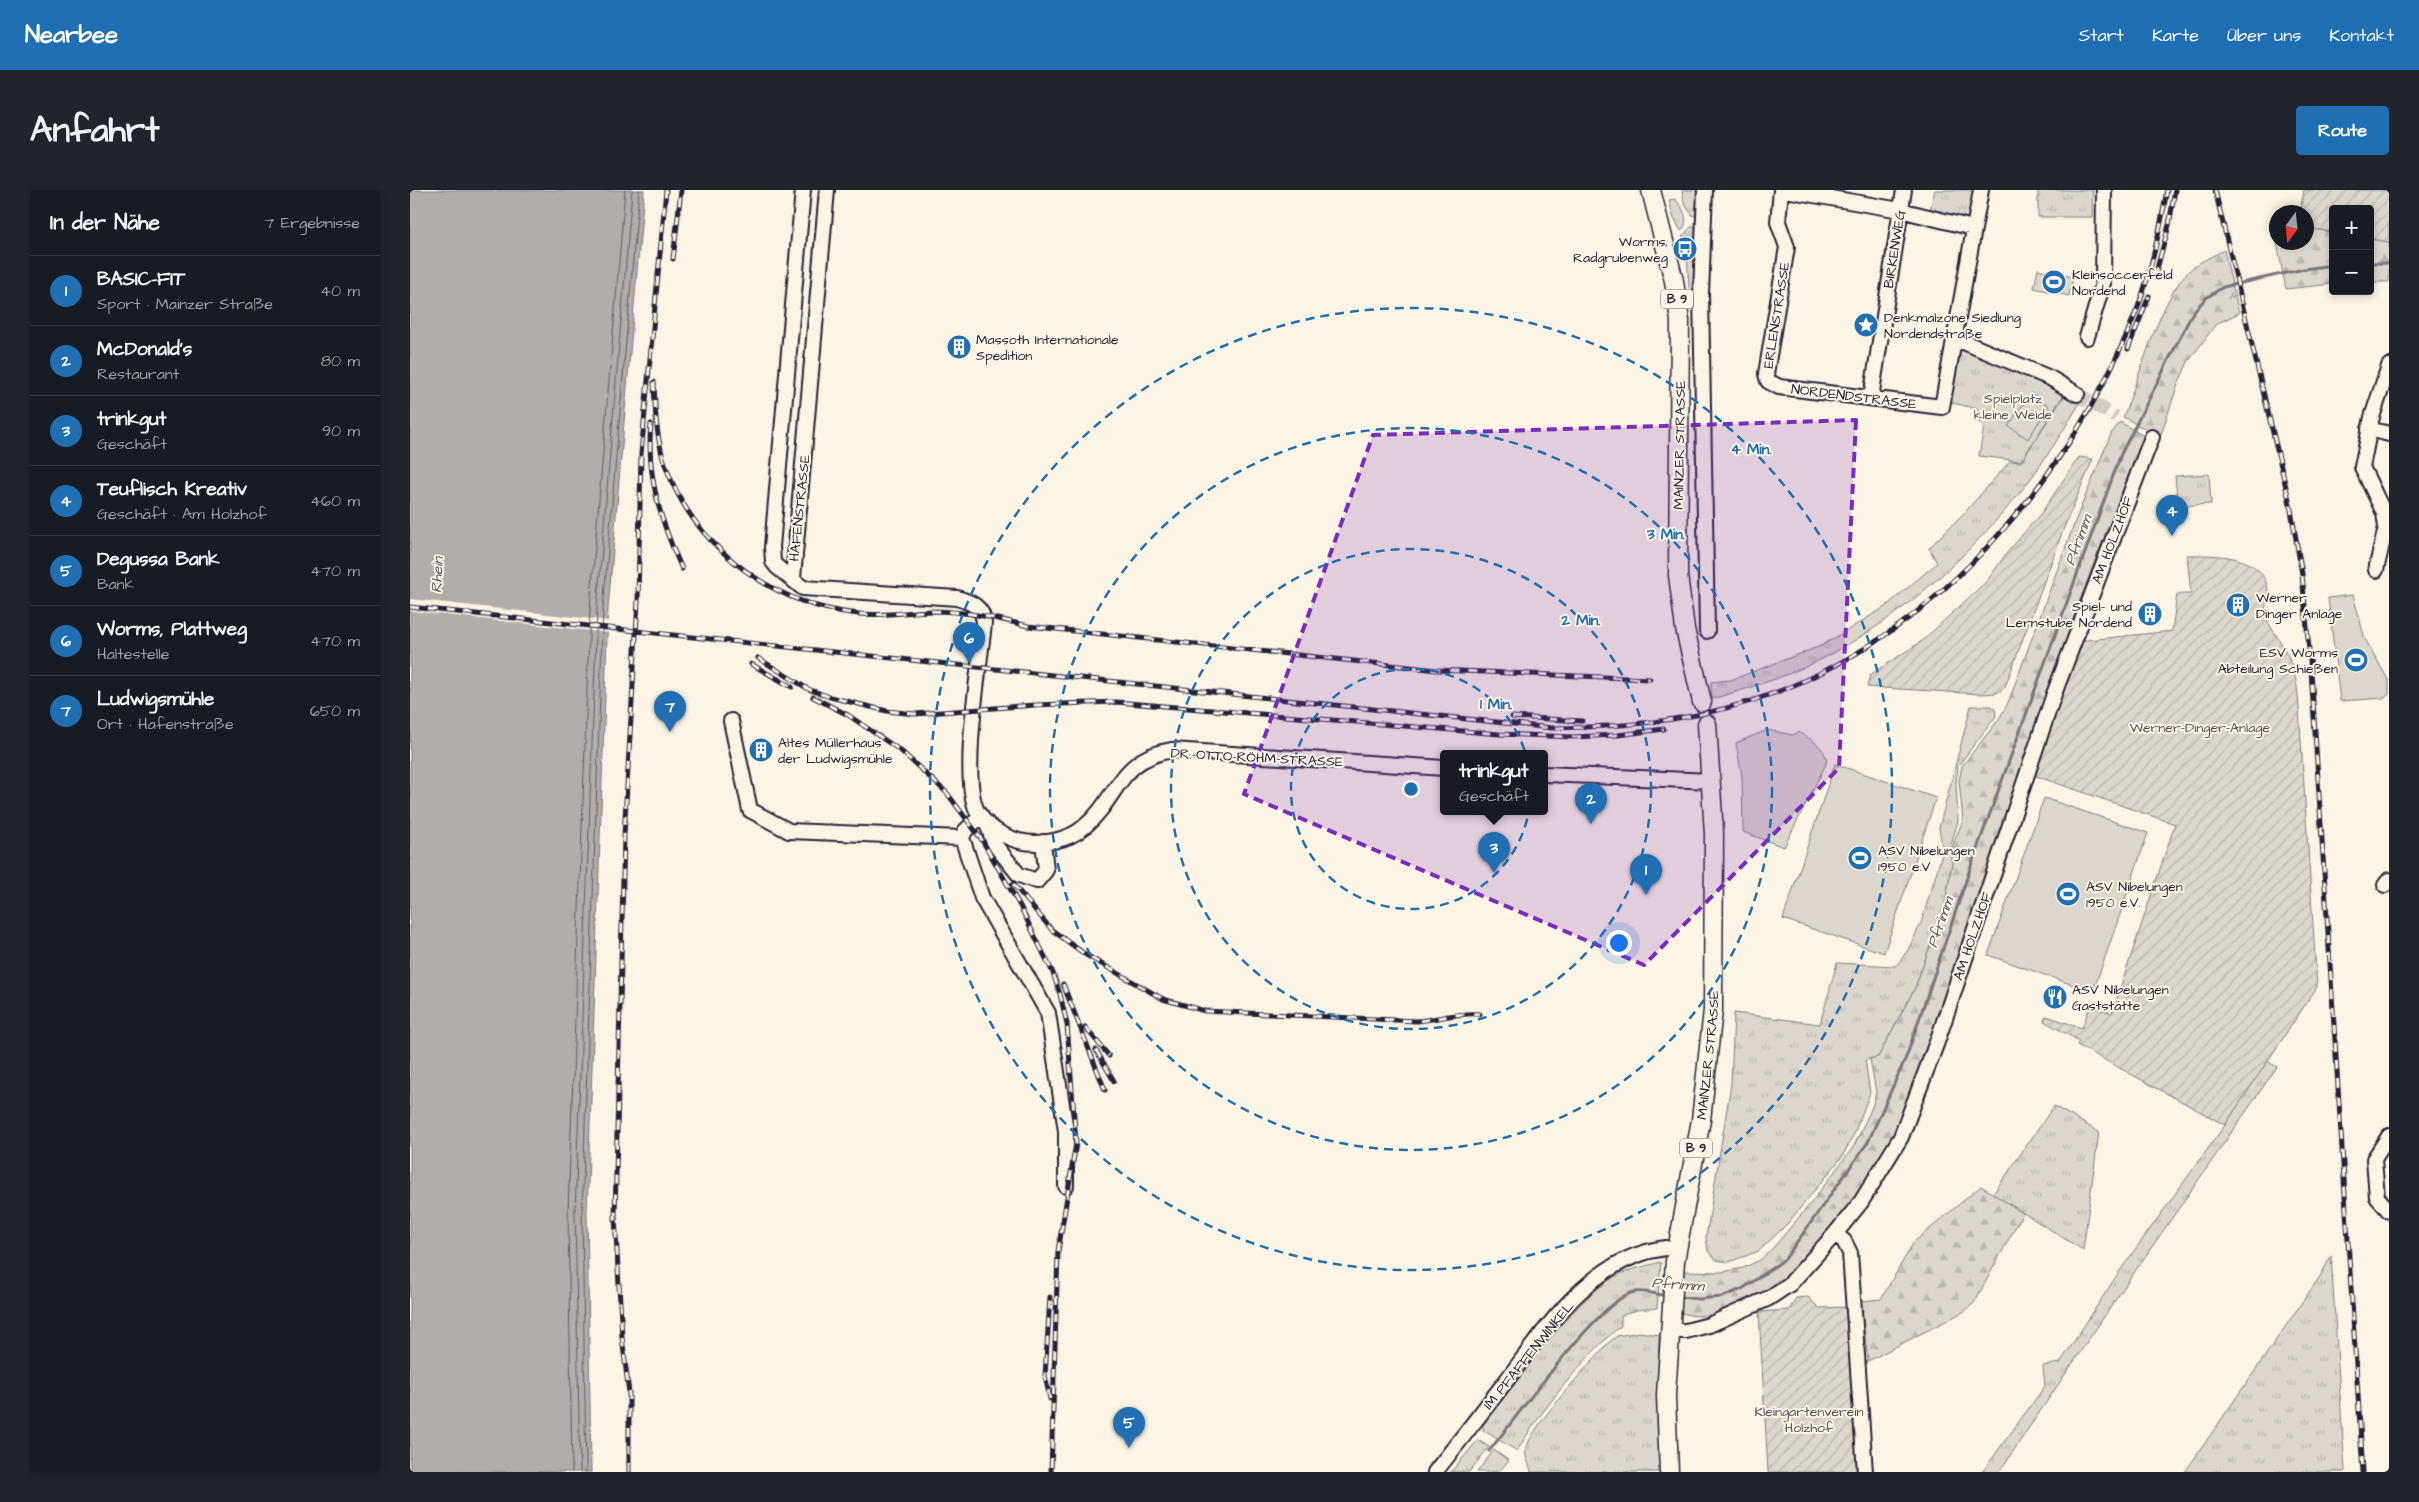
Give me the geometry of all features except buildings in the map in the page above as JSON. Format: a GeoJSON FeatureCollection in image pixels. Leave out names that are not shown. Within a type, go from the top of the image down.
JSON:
{"type":"FeatureCollection","features":[{"type":"Feature","properties":{"kind":"main road","name":"MAINZER STRASSE"},"geometry":{"type":"LineString","coordinates":[[1651,190],[1674,281],[1680,321],[1678,575],[1685,629],[1702,702]]}},
{"type":"Feature","properties":{"kind":"main road","name":"MAINZER STRASSE"},"geometry":{"type":"LineString","coordinates":[[1669,1472],[1666,1403],[1672,1248],[1701,1120],[1713,1017],[1714,834],[1707,724]]}},
{"type":"Feature","properties":{"kind":"street","name":"HAFENSTRASSE"},"geometry":{"type":"LineString","coordinates":[[803,190],[772,547],[776,567],[793,578],[827,190]]}},
{"type":"Feature","properties":{"kind":"street","name":"MAINZER STRASSE"},"geometry":{"type":"LineString","coordinates":[[1705,190],[1701,294],[1704,393],[1704,550],[1707,631]]}},
{"type":"Feature","properties":{"kind":"street","name":"ERLENSTRASSE"},"geometry":{"type":"LineString","coordinates":[[1768,381],[1766,374],[1787,247],[1778,222],[1781,190]]}},
{"type":"Feature","properties":{"kind":"street"},"geometry":{"type":"LineString","coordinates":[[1785,190],[1811,192],[1900,210],[1973,228]]}},
{"type":"Feature","properties":{"kind":"street","name":"BIRKENWEG"},"geometry":{"type":"LineString","coordinates":[[1870,398],[1904,190]]}},
{"type":"Feature","properties":{"kind":"street"},"geometry":{"type":"LineString","coordinates":[[1981,190],[1954,338],[2050,378],[2078,394]]}},
{"type":"Feature","properties":{"kind":"street"},"geometry":{"type":"LineString","coordinates":[[2087,337],[2103,283],[2104,190]]}},
{"type":"Feature","properties":{"kind":"street","name":"NORDENDSTRASSE"},"geometry":{"type":"LineString","coordinates":[[1768,381],[1779,386],[1942,407],[1954,338]]}},
{"type":"Feature","properties":{"kind":"street"},"geometry":{"type":"LineString","coordinates":[[2376,570],[2386,527],[2384,513],[2362,467],[2369,428],[2389,366]]}},
{"type":"Feature","properties":{"kind":"street"},"geometry":{"type":"LineString","coordinates":[[2369,428],[2389,434]]}},
{"type":"Feature","properties":{"kind":"street","name":"AM HOLZHOF"},"geometry":{"type":"LineString","coordinates":[[1669,1331],[1686,1331],[1709,1325],[1770,1298],[1790,1284],[1836,1234],[1861,1202],[1892,1152],[1912,1111],[2054,694],[2152,437]]}},
{"type":"Feature","properties":{"kind":"street"},"geometry":{"type":"LineString","coordinates":[[793,578],[798,586],[808,589],[957,598],[971,603],[980,609],[984,623],[970,768],[973,799],[995,845],[1019,875],[1036,881],[1046,870],[1043,842]]}},
{"type":"Feature","properties":{"kind":"street"},"geometry":{"type":"LineString","coordinates":[[730,721],[750,810],[789,831],[962,838]]}},
{"type":"Feature","properties":{"kind":"street","name":"DR.-OTTO-RÖHM-STRASSE"},"geometry":{"type":"LineString","coordinates":[[984,820],[1012,839],[1027,843],[1043,842],[1068,836],[1082,829],[1095,815],[1129,770],[1143,759],[1162,752],[1180,750],[1440,768]]}},
{"type":"Feature","properties":{"kind":"street"},"geometry":{"type":"LineString","coordinates":[[1548,774],[1712,781]]}},
{"type":"Feature","properties":{"kind":"street"},"geometry":{"type":"LineString","coordinates":[[984,820],[965,831],[962,838],[982,898],[1048,1013],[1066,1131],[1066,1186]]}},
{"type":"Feature","properties":{"kind":"street"},"geometry":{"type":"LineString","coordinates":[[2389,1136],[2374,1159],[2377,1197],[2389,1211]]}},
{"type":"Feature","properties":{"kind":"street"},"geometry":{"type":"LineString","coordinates":[[1836,1234],[1844,1241],[1850,1253],[1864,1472]]}},
{"type":"Feature","properties":{"kind":"street","name":"IM PFAFFENWINKEL"},"geometry":{"type":"LineString","coordinates":[[1435,1472],[1543,1333],[1583,1289],[1613,1266],[1642,1253],[1672,1248]]}},
{"type":"Feature","properties":{"kind":"highlighted area"},"geometry":{"type":"Polygon","coordinates":[[[1856,420],[1839,768],[1644,965],[1244,794],[1373,435],[1856,420]]]}},
{"type":"Feature","properties":{"kind":"green space"},"geometry":{"type":"Polygon","coordinates":[[[1682,190],[1700,190],[1697,217],[1692,215],[1684,203],[1682,190]]]}},
{"type":"Feature","properties":{"kind":"green space"},"geometry":{"type":"Polygon","coordinates":[[[1935,190],[1980,190],[1972,225],[1929,214],[1935,190]]]}},
{"type":"Feature","properties":{"kind":"green space"},"geometry":{"type":"Polygon","coordinates":[[[2038,190],[2093,190],[2092,217],[2038,217],[2038,190]]]}},
{"type":"Feature","properties":{"kind":"green space"},"geometry":{"type":"Polygon","coordinates":[[[2304,190],[2389,190],[2389,242],[2374,240],[2374,205],[2329,205],[2329,231],[2314,229],[2314,205],[2301,205],[2304,190]]]}},
{"type":"Feature","properties":{"kind":"green space"},"geometry":{"type":"Polygon","coordinates":[[[1675,199],[1681,206],[1686,219],[1681,231],[1674,219],[1669,200],[1675,199]]]}},
{"type":"Feature","properties":{"kind":"green space"},"geometry":{"type":"Polygon","coordinates":[[[1697,226],[1696,286],[1693,292],[1689,288],[1687,253],[1682,237],[1691,227],[1697,226]]]}},
{"type":"Feature","properties":{"kind":"green space"},"geometry":{"type":"Polygon","coordinates":[[[2314,229],[2329,231],[2329,284],[2286,289],[2278,250],[2314,250],[2314,229]]]}},
{"type":"Feature","properties":{"kind":"green space"},"geometry":{"type":"Polygon","coordinates":[[[2374,240],[2389,242],[2389,282],[2374,282],[2374,240]]]}},
{"type":"Feature","properties":{"kind":"green space"},"geometry":{"type":"Polygon","coordinates":[[[2224,250],[2239,313],[2216,324],[2188,362],[2178,384],[2160,437],[2123,417],[2160,318],[2179,282],[2202,261],[2224,250]]]}},
{"type":"Feature","properties":{"kind":"green space","name":"Kleinsoccerfeld Nordend"},"geometry":{"type":"Polygon","coordinates":[[[2038,269],[2073,277],[2069,296],[2034,288],[2038,269]]]}},
{"type":"Feature","properties":{"kind":"green space","name":"Spielplatz kleine Weide"},"geometry":{"type":"Polygon","coordinates":[[[1964,348],[2066,391],[2021,461],[1979,456],[1984,427],[1976,419],[1978,409],[1953,403],[1950,399],[1959,350],[1964,348]]]}},
{"type":"Feature","properties":{"kind":"green space"},"geometry":{"type":"Polygon","coordinates":[[[2031,393],[2049,406],[2028,439],[2008,426],[2031,393]]]}},
{"type":"Feature","properties":{"kind":"green space"},"geometry":{"type":"Polygon","coordinates":[[[2065,394],[2080,403],[2035,473],[1994,523],[1922,592],[1869,631],[1827,657],[1779,678],[1712,699],[1711,682],[1731,680],[1823,645],[1885,607],[1937,563],[1929,548],[1966,511],[2010,461],[2021,462],[2065,394]]]}},
{"type":"Feature","properties":{"kind":"green space"},"geometry":{"type":"Polygon","coordinates":[[[2120,422],[2144,436],[2073,619],[1980,899],[1895,1135],[1875,1172],[1830,1232],[1802,1261],[1772,1287],[1741,1306],[1711,1315],[1682,1313],[1678,1307],[1682,1273],[1686,1271],[1722,1272],[1743,1268],[1760,1260],[1773,1248],[1811,1203],[1854,1146],[1873,1105],[1876,1092],[1870,1059],[1878,1057],[1915,988],[1945,904],[1952,863],[1950,852],[1963,820],[1959,781],[1962,766],[1999,719],[2008,703],[2076,519],[2111,434],[2120,422]]]}},
{"type":"Feature","properties":{"kind":"green space"},"geometry":{"type":"Polygon","coordinates":[[[2079,457],[2093,459],[2065,525],[2005,687],[1997,693],[1981,694],[1867,687],[1870,675],[1922,641],[1987,581],[2006,554],[2042,512],[2079,457]]]}},
{"type":"Feature","properties":{"kind":"green space"},"geometry":{"type":"Polygon","coordinates":[[[2209,474],[2211,504],[2178,506],[2175,476],[2209,474]]]}},
{"type":"Feature","properties":{"kind":"green space","name":"Werner-Dinger-Anlage"},"geometry":{"type":"Polygon","coordinates":[[[2187,555],[2223,556],[2247,563],[2257,569],[2264,578],[2268,590],[2265,610],[2266,617],[2285,649],[2294,674],[2298,694],[2317,987],[2225,1125],[2077,1045],[2079,1041],[2044,1021],[2046,1016],[2082,1028],[2090,1006],[2112,1013],[2175,824],[2033,775],[2078,641],[2172,631],[2177,594],[2191,594],[2187,555]]]}},
{"type":"Feature","properties":{"kind":"green space","name":"ESV Worms Abteilung Schießen"},"geometry":{"type":"Polygon","coordinates":[[[2353,595],[2365,639],[2389,681],[2389,694],[2385,698],[2340,701],[2328,598],[2353,595]]]}},
{"type":"Feature","properties":{"kind":"green space"},"geometry":{"type":"Polygon","coordinates":[[[1971,706],[1991,706],[1995,708],[1996,716],[1958,766],[1956,783],[1958,821],[1950,848],[1952,863],[1945,904],[1915,988],[1878,1057],[1865,1060],[1870,1093],[1854,1134],[1842,1157],[1787,1224],[1759,1251],[1729,1262],[1716,1260],[1708,1251],[1706,1237],[1731,1084],[1734,1013],[1820,1024],[1837,963],[1896,966],[1908,950],[1921,923],[1943,851],[1939,828],[1971,706]]]}},
{"type":"Feature","properties":{"kind":"green space"},"geometry":{"type":"Polygon","coordinates":[[[1767,730],[1793,735],[1798,732],[1817,744],[1826,758],[1826,764],[1784,847],[1743,832],[1742,777],[1736,743],[1767,730]]]}},
{"type":"Feature","properties":{"kind":"green space","name":"ASV Nibelungen 1950 e.V"},"geometry":{"type":"Polygon","coordinates":[[[1835,764],[1936,798],[1884,953],[1783,919],[1835,764]]]}},
{"type":"Feature","properties":{"kind":"green space","name":"ASV Nibelungen 1950 e.V."},"geometry":{"type":"Polygon","coordinates":[[[2044,798],[2148,833],[2093,992],[1988,955],[2044,798]]]}},
{"type":"Feature","properties":{"kind":"green space"},"geometry":{"type":"Polygon","coordinates":[[[2267,1061],[2277,1067],[2131,1277],[1999,1472],[1980,1472],[1983,1471],[2045,1386],[2043,1366],[2060,1363],[2119,1272],[2225,1125],[2267,1061]]]}},
{"type":"Feature","properties":{"kind":"green space"},"geometry":{"type":"Polygon","coordinates":[[[2054,1106],[2099,1132],[2083,1250],[1993,1194],[2054,1106]]]}},
{"type":"Feature","properties":{"kind":"green space"},"geometry":{"type":"Polygon","coordinates":[[[1981,1186],[2023,1213],[1974,1303],[1965,1311],[1868,1361],[1861,1301],[1881,1299],[1914,1242],[1981,1186]]]}},
{"type":"Feature","properties":{"kind":"green space"},"geometry":{"type":"Polygon","coordinates":[[[2331,1256],[2345,1472],[2185,1472],[2321,1275],[2331,1256]]]}},
{"type":"Feature","properties":{"kind":"green space"},"geometry":{"type":"Polygon","coordinates":[[[1661,1262],[1657,1308],[1637,1310],[1621,1316],[1621,1326],[1593,1351],[1564,1385],[1537,1420],[1517,1451],[1483,1430],[1483,1425],[1545,1344],[1581,1304],[1598,1288],[1616,1276],[1661,1262]]]}},
{"type":"Feature","properties":{"kind":"green space","name":"Kleingartenverein Holzhof"},"geometry":{"type":"Polygon","coordinates":[[[1808,1297],[1819,1308],[1846,1307],[1857,1472],[1768,1472],[1759,1312],[1789,1310],[1796,1298],[1808,1297]]]}},
{"type":"Feature","properties":{"kind":"green space"},"geometry":{"type":"Polygon","coordinates":[[[1640,1332],[1659,1335],[1657,1414],[1660,1472],[1531,1472],[1526,1450],[1530,1440],[1549,1412],[1607,1344],[1617,1336],[1640,1332]]]}},
{"type":"Feature","properties":{"kind":"green space"},"geometry":{"type":"Polygon","coordinates":[[[1478,1440],[1489,1447],[1469,1472],[1451,1472],[1478,1440]]]}},
{"type":"Feature","properties":{"kind":"green space"},"geometry":{"type":"Polygon","coordinates":[[[1494,1450],[1509,1461],[1498,1472],[1477,1472],[1494,1450]]]}},
{"type":"Feature","properties":{"kind":"water","name":"Rhein"},"geometry":{"type":"Polygon","coordinates":[[[410,190],[644,190],[608,609],[587,1212],[591,1472],[410,1472],[410,190]]]}},
{"type":"Feature","properties":{"kind":"pier"},"geometry":{"type":"Polygon","coordinates":[[[410,599],[610,621],[610,633],[410,611],[410,599]]]}},
{"type":"Feature","properties":{"kind":"waterway","name":"Pfrimm"},"geometry":{"type":"LineString","coordinates":[[2374,263],[2389,263]]}},
{"type":"Feature","properties":{"kind":"waterway","name":"Pfrimm"},"geometry":{"type":"LineString","coordinates":[[1679,1297],[1699,1299],[1722,1297],[1742,1289],[1785,1259],[1868,1142],[1907,1055],[1973,860],[2121,454],[2193,312],[2206,298],[2223,287],[2304,269],[2329,266]]}},
{"type":"Feature","properties":{"kind":"waterway","name":"Pfrimm"},"geometry":{"type":"LineString","coordinates":[[1489,1451],[1558,1362],[1601,1315],[1619,1299],[1634,1292],[1647,1292],[1668,1296]]}},
{"type":"Feature","properties":{"kind":"tunnel"},"geometry":{"type":"LineString","coordinates":[[2077,394],[2116,417]]}},
{"type":"Feature","properties":{"kind":"railway"},"geometry":{"type":"LineString","coordinates":[[629,1472],[629,1393],[622,1337],[615,1217],[624,835],[638,601],[641,454],[666,190]]}},
{"type":"Feature","properties":{"kind":"railway"},"geometry":{"type":"LineString","coordinates":[[673,259],[681,190]]}},
{"type":"Feature","properties":{"kind":"railway"},"geometry":{"type":"LineString","coordinates":[[410,607],[1552,728],[1638,724],[1722,709],[1750,702],[1777,692],[1838,664],[1895,628],[1948,586],[1996,537],[2040,484],[2078,428],[2111,368],[2143,293],[2155,249],[2167,190]]}},
{"type":"Feature","properties":{"kind":"railway"},"geometry":{"type":"LineString","coordinates":[[2155,276],[2169,225],[2175,190]]}},
{"type":"Feature","properties":{"kind":"railway"},"geometry":{"type":"LineString","coordinates":[[2215,190],[2290,504],[2302,574],[2311,671],[2363,1472]]}},
{"type":"Feature","properties":{"kind":"railway"},"geometry":{"type":"LineString","coordinates":[[2128,349],[2149,296]]}},
{"type":"Feature","properties":{"kind":"railway"},"geometry":{"type":"LineString","coordinates":[[654,382],[655,412],[661,451],[676,490],[693,518],[713,542],[736,564],[762,582],[790,596],[820,607],[871,615],[931,611],[956,612],[1028,626],[1437,670],[1650,679]]}},
{"type":"Feature","properties":{"kind":"railway"},"geometry":{"type":"LineString","coordinates":[[651,424],[650,443],[653,480],[662,516],[682,569]]}},
{"type":"Feature","properties":{"kind":"railway"},"geometry":{"type":"LineString","coordinates":[[758,658],[808,689],[830,697],[887,711],[915,714],[1035,705],[1116,702],[1499,734],[1573,737],[1618,735],[1664,729]]}},
{"type":"Feature","properties":{"kind":"railway"},"geometry":{"type":"LineString","coordinates":[[751,664],[792,687]]}},
{"type":"Feature","properties":{"kind":"railway"},"geometry":{"type":"LineString","coordinates":[[813,697],[848,715],[901,751],[947,793],[982,840],[1020,906],[1053,973],[1060,994],[1067,1024],[1076,1143],[1058,1251],[1051,1472]]}},
{"type":"Feature","properties":{"kind":"railway"},"geometry":{"type":"LineString","coordinates":[[1512,717],[1582,721]]}},
{"type":"Feature","properties":{"kind":"railway"},"geometry":{"type":"LineString","coordinates":[[1013,884],[1052,930],[1086,955],[1163,999],[1205,1011],[1417,1021],[1457,1015],[1480,1014]]}},
{"type":"Feature","properties":{"kind":"railway"},"geometry":{"type":"LineString","coordinates":[[1063,984],[1105,1090]]}},
{"type":"Feature","properties":{"kind":"railway"},"geometry":{"type":"LineString","coordinates":[[1085,1027],[1109,1056]]}},
{"type":"Feature","properties":{"kind":"railway"},"geometry":{"type":"LineString","coordinates":[[1096,1050],[1114,1081]]}},
{"type":"Feature","properties":{"kind":"railway"},"geometry":{"type":"LineString","coordinates":[[1050,1297],[1045,1376],[1050,1399]]}},
{"type":"Feature","properties":{"kind":"place","name":"Worms, Radgrubenweg"},"geometry":{"type":"Point","coordinates":[1685,249]}},
{"type":"Feature","properties":{"kind":"place","name":"Kleinsoccerfeld Nordend"},"geometry":{"type":"Point","coordinates":[2054,282]}},
{"type":"Feature","properties":{"kind":"place","name":"Denkmalzone Siedlung Nordendstraße"},"geometry":{"type":"Point","coordinates":[1866,325]}},
{"type":"Feature","properties":{"kind":"place","name":"Massoth Internationale Spedition"},"geometry":{"type":"Point","coordinates":[959,347]}},
{"type":"Feature","properties":{"kind":"place","name":"Teuflisch Kreativ"},"geometry":{"type":"Point","coordinates":[2172,536]}},
{"type":"Feature","properties":{"kind":"place","name":"Werner Dinger Anlage"},"geometry":{"type":"Point","coordinates":[2238,605]}},
{"type":"Feature","properties":{"kind":"place","name":"Spiel- und Lernstube Nordend"},"geometry":{"type":"Point","coordinates":[2150,614]}},
{"type":"Feature","properties":{"kind":"place","name":"ESV Worms Abteilung Schießen"},"geometry":{"type":"Point","coordinates":[2356,660]}},
{"type":"Feature","properties":{"kind":"place","name":"Worms, Plattweg"},"geometry":{"type":"Point","coordinates":[969,663]}},
{"type":"Feature","properties":{"kind":"place","name":"Ludwigsmühle"},"geometry":{"type":"Point","coordinates":[670,732]}},
{"type":"Feature","properties":{"kind":"place","name":"Altes Müllerhaus der Ludwigsmühle"},"geometry":{"type":"Point","coordinates":[761,750]}},
{"type":"Feature","properties":{"kind":"place","name":"McDonald's"},"geometry":{"type":"Point","coordinates":[1591,824]}},
{"type":"Feature","properties":{"kind":"place","name":"ASV Nibelungen 1950 e.V"},"geometry":{"type":"Point","coordinates":[1860,858]}},
{"type":"Feature","properties":{"kind":"place","name":"trinkgut"},"geometry":{"type":"Point","coordinates":[1494,873]}},
{"type":"Feature","properties":{"kind":"place","name":"ASV Nibelungen 1950 e.V."},"geometry":{"type":"Point","coordinates":[2068,894]}},
{"type":"Feature","properties":{"kind":"place","name":"BASIC-FIT"},"geometry":{"type":"Point","coordinates":[1646,895]}},
{"type":"Feature","properties":{"kind":"place","name":"ASV Nibelungen Gaststätte"},"geometry":{"type":"Point","coordinates":[2055,997]}},
{"type":"Feature","properties":{"kind":"place","name":"Degussa Bank"},"geometry":{"type":"Point","coordinates":[1129,1448]}}]}
